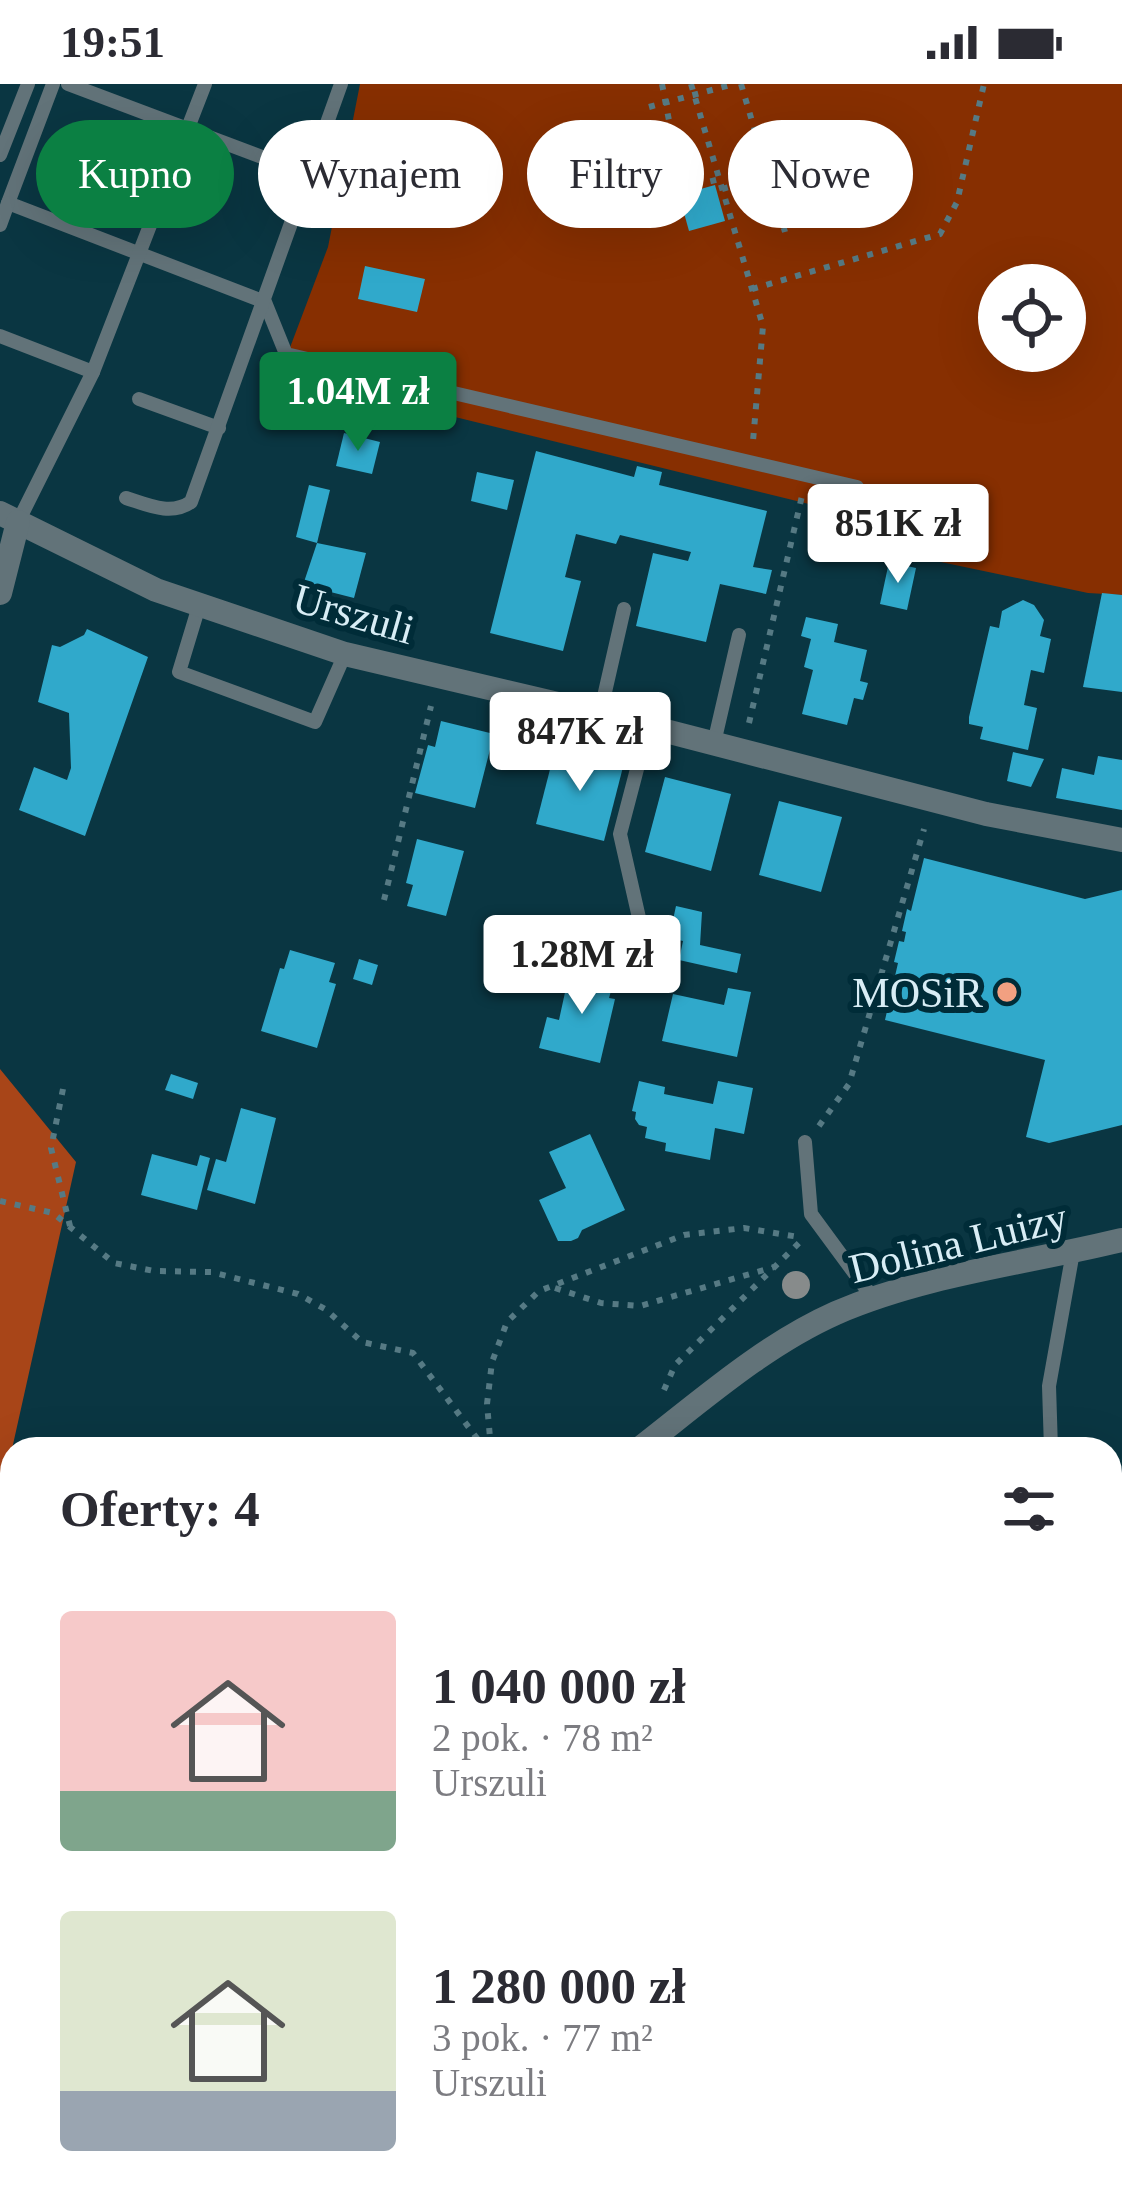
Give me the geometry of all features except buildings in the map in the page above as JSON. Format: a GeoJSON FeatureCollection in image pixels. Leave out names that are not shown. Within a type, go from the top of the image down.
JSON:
{"type":"FeatureCollection","features":[{"type":"Feature","properties":{"kind":"street"},"geometry":{"type":"LineString","coordinates":[[0,593],[9,518]]}},
{"type":"Feature","properties":{"kind":"street","name":"Urszuli"},"geometry":{"type":"LineString","coordinates":[[9,518],[137,581],[345,654],[933,801],[1122,840]]}},
{"type":"Feature","properties":{"kind":"street","name":"Dolina Luizy"},"geometry":{"type":"LineString","coordinates":[[655,1437],[750,1364],[836,1314],[932,1282],[1122,1240]]}},
{"type":"Feature","properties":{"kind":"lane"},"geometry":{"type":"LineString","coordinates":[[0,155],[28,84]]}},
{"type":"Feature","properties":{"kind":"lane"},"geometry":{"type":"LineString","coordinates":[[0,224],[52,84]]}},
{"type":"Feature","properties":{"kind":"lane"},"geometry":{"type":"LineString","coordinates":[[68,84],[164,120]]}},
{"type":"Feature","properties":{"kind":"lane"},"geometry":{"type":"LineString","coordinates":[[191,120],[205,84]]}},
{"type":"Feature","properties":{"kind":"lane"},"geometry":{"type":"LineString","coordinates":[[329,120],[341,84]]}},
{"type":"Feature","properties":{"kind":"lane"},"geometry":{"type":"LineString","coordinates":[[8,203],[265,302],[286,354],[857,487]]}},
{"type":"Feature","properties":{"kind":"lane"},"geometry":{"type":"LineString","coordinates":[[9,518],[93,372],[149,228]]}},
{"type":"Feature","properties":{"kind":"lane"},"geometry":{"type":"LineString","coordinates":[[127,497],[158,508],[180,509],[191,502],[291,228]]}},
{"type":"Feature","properties":{"kind":"lane"},"geometry":{"type":"LineString","coordinates":[[0,336],[93,372]]}},
{"type":"Feature","properties":{"kind":"lane"},"geometry":{"type":"LineString","coordinates":[[139,400],[219,428]]}},
{"type":"Feature","properties":{"kind":"lane"},"geometry":{"type":"LineString","coordinates":[[199,606],[178,672],[314,722],[345,654]]}},
{"type":"Feature","properties":{"kind":"lane"},"geometry":{"type":"LineString","coordinates":[[599,714],[624,609]]}},
{"type":"Feature","properties":{"kind":"lane"},"geometry":{"type":"LineString","coordinates":[[714,743],[739,634]]}},
{"type":"Feature","properties":{"kind":"lane"},"geometry":{"type":"LineString","coordinates":[[642,931],[620,834],[648,727]]}},
{"type":"Feature","properties":{"kind":"lane"},"geometry":{"type":"LineString","coordinates":[[806,1142],[811,1214],[875,1301]]}},
{"type":"Feature","properties":{"kind":"lane"},"geometry":{"type":"LineString","coordinates":[[1051,1437],[1049,1386],[1073,1252]]}},
{"type":"Feature","properties":{"kind":"lane"},"geometry":{"type":"LineString","coordinates":[[573,2205],[583,2205]]}},
{"type":"Feature","properties":{"kind":"path"},"geometry":{"type":"LineString","coordinates":[[662,84],[669,120]]}},
{"type":"Feature","properties":{"kind":"path"},"geometry":{"type":"LineString","coordinates":[[692,84],[763,326],[751,462]]}},
{"type":"Feature","properties":{"kind":"path"},"geometry":{"type":"LineString","coordinates":[[649,107],[738,84],[750,120]]}},
{"type":"Feature","properties":{"kind":"path"},"geometry":{"type":"LineString","coordinates":[[752,290],[940,234],[957,202],[984,84]]}},
{"type":"Feature","properties":{"kind":"path"},"geometry":{"type":"LineString","coordinates":[[704,183],[720,179]]}},
{"type":"Feature","properties":{"kind":"path"},"geometry":{"type":"LineString","coordinates":[[722,189],[728,187]]}},
{"type":"Feature","properties":{"kind":"path"},"geometry":{"type":"LineString","coordinates":[[783,228],[784,232]]}},
{"type":"Feature","properties":{"kind":"path"},"geometry":{"type":"LineString","coordinates":[[742,751],[807,475]]}},
{"type":"Feature","properties":{"kind":"path"},"geometry":{"type":"LineString","coordinates":[[384,901],[438,677]]}},
{"type":"Feature","properties":{"kind":"path"},"geometry":{"type":"LineString","coordinates":[[806,1142],[848,1084],[933,801]]}},
{"type":"Feature","properties":{"kind":"path"},"geometry":{"type":"LineString","coordinates":[[63,1089],[51,1148],[71,1229]]}},
{"type":"Feature","properties":{"kind":"path"},"geometry":{"type":"LineString","coordinates":[[0,1201],[53,1213],[114,1262],[154,1271],[211,1272],[298,1294],[362,1342],[413,1353],[479,1437]]}},
{"type":"Feature","properties":{"kind":"path"},"geometry":{"type":"LineString","coordinates":[[488,1437],[492,1362],[507,1322],[538,1292],[684,1235],[744,1228],[830,1244]]}},
{"type":"Feature","properties":{"kind":"path"},"geometry":{"type":"LineString","coordinates":[[646,1437],[675,1365],[804,1238]]}},
{"type":"Feature","properties":{"kind":"path"},"geometry":{"type":"LineString","coordinates":[[552,1287],[602,1303],[640,1306],[775,1267]]}},
{"type":"Feature","properties":{"kind":"path"},"geometry":{"type":"LineString","coordinates":[[745,2205],[756,2205]]}},
{"type":"Feature","properties":{"kind":"shaded area"},"geometry":{"type":"Polygon","coordinates":[[[360,84],[1122,84],[1122,595],[1088,593],[808,534],[813,505],[280,374],[332,228],[503,228],[503,120],[353,120],[360,84]]]}},
{"type":"Feature","properties":{"kind":"shaded area"},"geometry":{"type":"Polygon","coordinates":[[[0,1069],[76,1162],[15,1437],[0,1437],[0,1069]]]}},
{"type":"Feature","properties":{"kind":"place","name":"MOSiR"},"geometry":{"type":"Point","coordinates":[1007,992]}}]}
